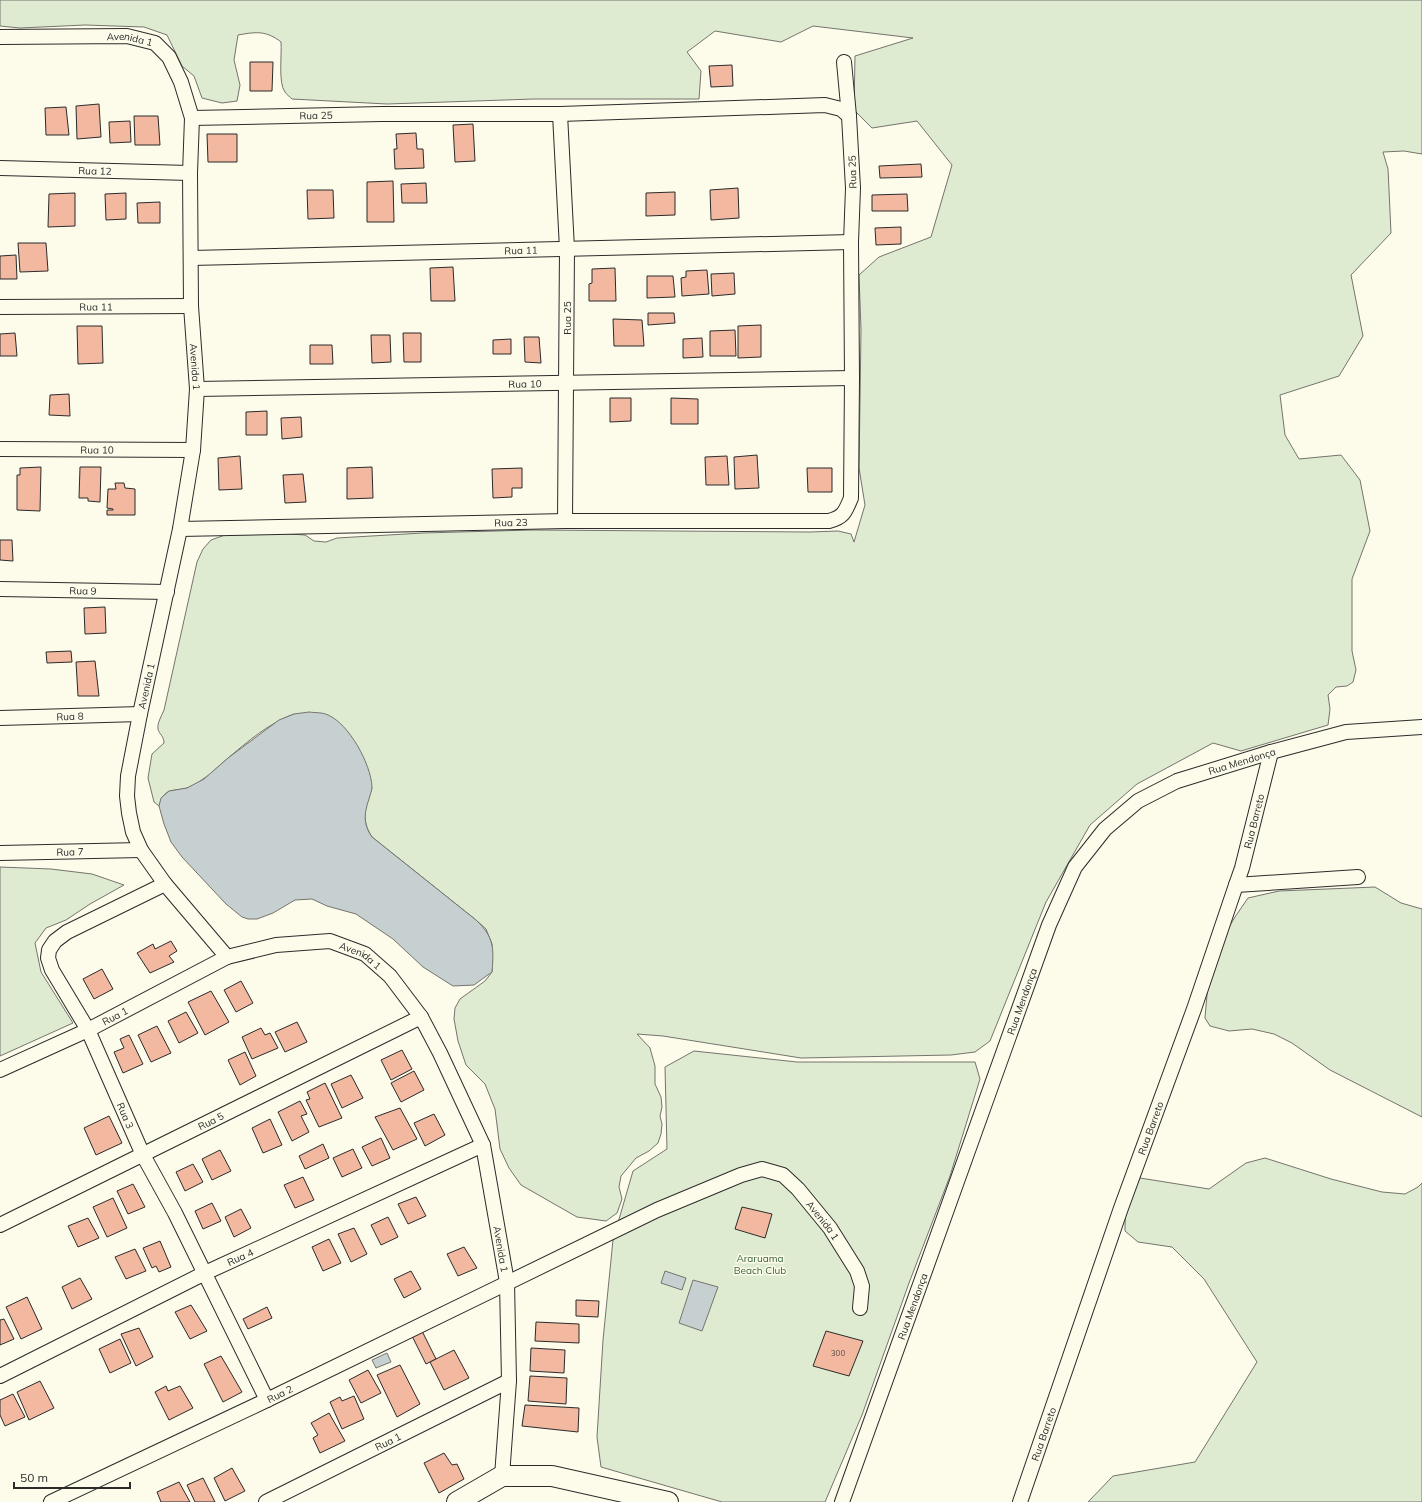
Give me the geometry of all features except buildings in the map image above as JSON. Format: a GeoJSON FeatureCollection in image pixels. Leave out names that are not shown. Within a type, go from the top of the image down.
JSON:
{"type":"FeatureCollection","features":[{"type":"Feature","properties":{"kind":"street","name":"Avenida 1"},"geometry":{"type":"LineString","coordinates":[[0,37],[127,36],[154,43],[169,57],[181,82],[192,118],[190,173],[191,306],[197,389],[193,450],[180,529],[128,776],[127,796],[133,832],[141,850],[165,884],[227,957],[276,945],[330,942],[365,954],[390,976],[421,1017],[440,1053],[483,1145],[507,1282],[509,1381],[502,1476]]}},
{"type":"Feature","properties":{"kind":"street"},"geometry":{"type":"LineString","coordinates":[[844,62],[849,116]]}},
{"type":"Feature","properties":{"kind":"street","name":"Rua 25"},"geometry":{"type":"LineString","coordinates":[[192,118],[382,114],[560,114],[825,105],[841,109],[849,116],[853,188],[851,242],[851,498],[841,518]]}},
{"type":"Feature","properties":{"kind":"street","name":"Rua 25"},"geometry":{"type":"LineString","coordinates":[[560,114],[567,249],[565,521]]}},
{"type":"Feature","properties":{"kind":"street","name":"Rua 12"},"geometry":{"type":"LineString","coordinates":[[0,168],[190,173]]}},
{"type":"Feature","properties":{"kind":"street","name":"Rua 11"},"geometry":{"type":"LineString","coordinates":[[191,258],[851,242]]}},
{"type":"Feature","properties":{"kind":"street","name":"Rua 11"},"geometry":{"type":"LineString","coordinates":[[0,307],[191,306]]}},
{"type":"Feature","properties":{"kind":"street","name":"Rua 10"},"geometry":{"type":"LineString","coordinates":[[197,389],[852,378]]}},
{"type":"Feature","properties":{"kind":"street","name":"Rua 10"},"geometry":{"type":"LineString","coordinates":[[0,449],[193,450]]}},
{"type":"Feature","properties":{"kind":"street","name":"Rua 23"},"geometry":{"type":"LineString","coordinates":[[180,529],[565,521],[829,521],[841,518]]}},
{"type":"Feature","properties":{"kind":"street","name":"Rua 9"},"geometry":{"type":"LineString","coordinates":[[0,589],[167,592]]}},
{"type":"Feature","properties":{"kind":"street","name":"Rua 8"},"geometry":{"type":"LineString","coordinates":[[0,718],[140,714]]}},
{"type":"Feature","properties":{"kind":"street","name":"Rua Mendonça"},"geometry":{"type":"LineString","coordinates":[[842,1502],[1049,925],[1075,867],[1105,829],[1138,801],[1177,781],[1271,752],[1346,732],[1422,727]]}},
{"type":"Feature","properties":{"kind":"street","name":"Rua Barreto"},"geometry":{"type":"LineString","coordinates":[[1020,1502],[1121,1208],[1194,1009],[1242,868],[1271,752]]}},
{"type":"Feature","properties":{"kind":"street","name":"Rua 7"},"geometry":{"type":"LineString","coordinates":[[0,853],[141,850]]}},
{"type":"Feature","properties":{"kind":"street"},"geometry":{"type":"LineString","coordinates":[[1236,885],[1358,877]]}},
{"type":"Feature","properties":{"kind":"street","name":"Rua 3"},"geometry":{"type":"LineString","coordinates":[[165,884],[66,932],[55,941],[48,958],[52,970],[88,1030],[143,1155],[175,1213],[267,1400]]}},
{"type":"Feature","properties":{"kind":"street","name":"Rua 1"},"geometry":{"type":"LineString","coordinates":[[0,1070],[88,1030],[227,957]]}},
{"type":"Feature","properties":{"kind":"street","name":"Rua 5"},"geometry":{"type":"LineString","coordinates":[[0,1225],[421,1017]]}},
{"type":"Feature","properties":{"kind":"street","name":"Rua 4"},"geometry":{"type":"LineString","coordinates":[[0,1376],[205,1273],[483,1145]]}},
{"type":"Feature","properties":{"kind":"street","name":"Avenida 1"},"geometry":{"type":"LineString","coordinates":[[507,1282],[657,1210],[723,1181],[762,1169],[783,1174],[798,1189],[830,1228],[857,1271],[862,1286],[860,1308]]}},
{"type":"Feature","properties":{"kind":"street","name":"Rua 2"},"geometry":{"type":"LineString","coordinates":[[51,1502],[267,1400],[507,1282]]}},
{"type":"Feature","properties":{"kind":"street","name":"Rua 1"},"geometry":{"type":"LineString","coordinates":[[266,1502],[509,1381]]}},
{"type":"Feature","properties":{"kind":"street"},"geometry":{"type":"LineString","coordinates":[[457,1502],[502,1476],[552,1476],[668,1502]]}},
{"type":"Feature","properties":{"kind":"green space"},"geometry":{"type":"Polygon","coordinates":[[[0,0],[1422,0],[1422,154],[1404,151],[1383,152],[1388,169],[1391,233],[1351,275],[1363,336],[1339,376],[1280,395],[1285,435],[1299,459],[1341,455],[1360,480],[1370,531],[1352,579],[1352,651],[1356,670],[1353,682],[1347,686],[1336,687],[1328,695],[1330,709],[1328,725],[1241,751],[1213,743],[1137,784],[1090,825],[1046,902],[990,1041],[975,1052],[951,1055],[801,1058],[663,1036],[637,1034],[650,1048],[655,1066],[655,1084],[661,1097],[662,1107],[660,1116],[662,1124],[661,1134],[658,1143],[649,1151],[636,1158],[621,1176],[619,1187],[622,1199],[617,1213],[606,1221],[577,1217],[521,1185],[509,1168],[500,1149],[495,1109],[485,1084],[466,1065],[458,1041],[454,1019],[455,1008],[460,999],[485,981],[492,972],[492,944],[486,929],[372,837],[366,824],[365,812],[372,788],[294,714],[276,722],[259,734],[224,761],[209,775],[195,784],[189,787],[169,791],[161,800],[159,806],[154,802],[148,778],[152,754],[164,743],[158,729],[158,724],[164,710],[197,562],[203,549],[211,540],[225,535],[259,532],[305,535],[314,541],[326,542],[337,538],[423,533],[533,530],[838,531],[851,534],[854,542],[865,505],[859,468],[861,330],[859,275],[879,257],[931,237],[952,165],[917,121],[872,128],[854,110],[855,56],[913,38],[813,26],[781,42],[715,31],[687,52],[701,71],[699,99],[534,99],[387,104],[292,99],[287,95],[283,88],[281,42],[270,35],[250,33],[238,35],[234,60],[240,85],[237,101],[222,103],[202,98],[194,76],[182,66],[167,35],[144,27],[85,25],[20,28],[0,26],[0,0]]]}},
{"type":"Feature","properties":{"kind":"green space"},"geometry":{"type":"Polygon","coordinates":[[[0,867],[51,869],[92,874],[124,885],[90,904],[66,920],[46,928],[35,943],[41,972],[73,1023],[0,1056],[0,867]]]}},
{"type":"Feature","properties":{"kind":"green space"},"geometry":{"type":"Polygon","coordinates":[[[1375,887],[1401,903],[1422,909],[1422,1117],[1330,1070],[1292,1043],[1274,1034],[1252,1029],[1229,1031],[1210,1026],[1205,1018],[1208,983],[1222,939],[1248,898],[1279,891],[1375,887]]]}},
{"type":"Feature","properties":{"kind":"green space","name":"Araruama Beach Club"},"geometry":{"type":"Polygon","coordinates":[[[694,1051],[797,1062],[975,1062],[980,1079],[950,1176],[909,1283],[862,1415],[825,1502],[722,1502],[601,1467],[597,1437],[603,1340],[613,1240],[633,1171],[667,1149],[665,1067],[694,1051]]]}},
{"type":"Feature","properties":{"kind":"green space"},"geometry":{"type":"Polygon","coordinates":[[[1265,1158],[1331,1179],[1382,1192],[1405,1194],[1422,1183],[1422,1502],[1088,1502],[1113,1476],[1195,1462],[1257,1362],[1204,1279],[1172,1247],[1138,1242],[1125,1231],[1126,1209],[1132,1191],[1140,1178],[1209,1189],[1246,1163],[1265,1158]]]}},
{"type":"Feature","properties":{"kind":"shaded area"},"geometry":{"type":"Polygon","coordinates":[[[309,712],[326,714],[336,720],[344,727],[358,746],[368,767],[371,778],[372,787],[365,819],[367,828],[372,837],[476,920],[490,938],[493,949],[492,972],[474,985],[453,986],[423,967],[393,939],[356,914],[327,906],[312,899],[295,900],[273,913],[257,919],[242,917],[226,904],[182,857],[171,842],[159,806],[161,798],[169,791],[187,788],[204,779],[228,758],[279,720],[294,714],[309,712]]]}},
{"type":"Feature","properties":{"kind":"shaded area"},"geometry":{"type":"Polygon","coordinates":[[[665,1271],[686,1278],[682,1290],[661,1283],[665,1271]]]}},
{"type":"Feature","properties":{"kind":"shaded area"},"geometry":{"type":"Polygon","coordinates":[[[693,1280],[718,1287],[702,1331],[679,1323],[693,1280]]]}},
{"type":"Feature","properties":{"kind":"shaded area"},"geometry":{"type":"Polygon","coordinates":[[[387,1353],[391,1362],[376,1368],[372,1360],[387,1353]]]}}]}
